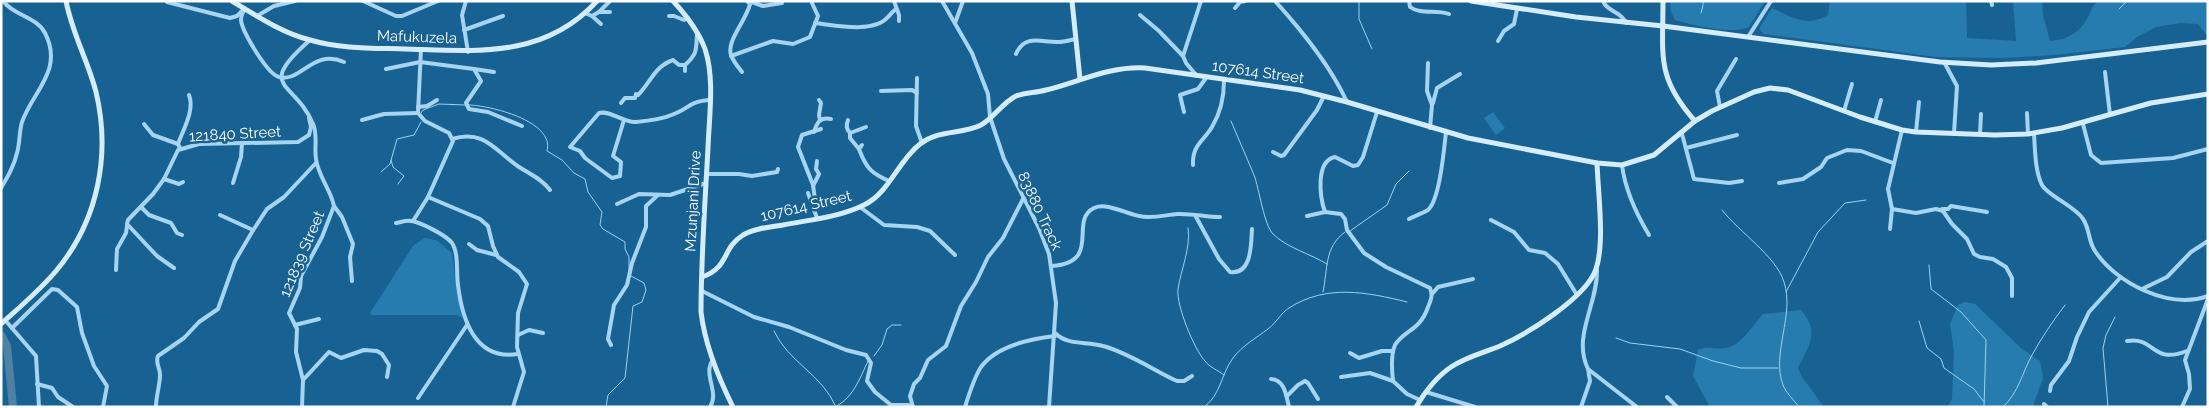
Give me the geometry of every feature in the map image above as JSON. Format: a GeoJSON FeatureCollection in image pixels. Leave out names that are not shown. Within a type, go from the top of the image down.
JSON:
{"type":"FeatureCollection","features":[{"type":"Feature","properties":{"kind":"street"},"geometry":{"type":"LineString","coordinates":[[1,188],[15,160],[25,116],[49,74],[51,57],[49,44],[43,29],[33,21],[11,10],[3,1]]}},
{"type":"Feature","properties":{"kind":"street"},"geometry":{"type":"LineString","coordinates":[[39,407],[36,356],[3,320],[47,280],[68,255],[86,224],[97,191],[103,146],[100,112],[95,89],[66,1]]}},
{"type":"Feature","properties":{"kind":"street"},"geometry":{"type":"LineString","coordinates":[[257,16],[274,6],[296,1]]}},
{"type":"Feature","properties":{"kind":"street"},"geometry":{"type":"LineString","coordinates":[[363,1],[396,16],[402,16],[438,1]]}},
{"type":"Feature","properties":{"kind":"street"},"geometry":{"type":"LineString","coordinates":[[466,1],[462,15],[468,52]]}},
{"type":"Feature","properties":{"kind":"street","name":"Mafukuzela"},"geometry":{"type":"LineString","coordinates":[[236,2],[257,16],[295,35],[310,40],[340,46],[468,52],[513,48],[554,34],[585,13],[597,1]]}},
{"type":"Feature","properties":{"kind":"street"},"geometry":{"type":"LineString","coordinates":[[592,16],[600,12],[610,1]]}},
{"type":"Feature","properties":{"kind":"street"},"geometry":{"type":"LineString","coordinates":[[748,1],[763,6],[782,3]]}},
{"type":"Feature","properties":{"kind":"street"},"geometry":{"type":"LineString","coordinates":[[742,72],[731,56],[730,51],[735,35],[748,12],[750,4],[748,1]]}},
{"type":"Feature","properties":{"kind":"street"},"geometry":{"type":"LineString","coordinates":[[894,1],[899,21]]}},
{"type":"Feature","properties":{"kind":"street","name":"83880 Track"},"geometry":{"type":"LineString","coordinates":[[942,1],[972,52],[988,94],[990,117],[1008,168],[1039,228],[1052,266],[1056,303],[1049,407]]}},
{"type":"Feature","properties":{"kind":"street"},"geometry":{"type":"LineString","coordinates":[[955,23],[963,1]]}},
{"type":"Feature","properties":{"kind":"street"},"geometry":{"type":"LineString","coordinates":[[1072,1],[1080,79]]}},
{"type":"Feature","properties":{"kind":"street"},"geometry":{"type":"LineString","coordinates":[[1182,56],[1201,1]]}},
{"type":"Feature","properties":{"kind":"street"},"geometry":{"type":"LineString","coordinates":[[1236,8],[1240,2],[1245,1]]}},
{"type":"Feature","properties":{"kind":"street"},"geometry":{"type":"LineString","coordinates":[[1275,1],[1299,28],[1333,75],[1347,102]]}},
{"type":"Feature","properties":{"kind":"street"},"geometry":{"type":"LineString","coordinates":[[1409,1],[1410,8],[1414,10],[1437,11],[1449,14]]}},
{"type":"Feature","properties":{"kind":"street"},"geometry":{"type":"LineString","coordinates":[[1471,1],[1626,23],[1664,26],[1944,62],[2036,63],[2208,42]]}},
{"type":"Feature","properties":{"kind":"street"},"geometry":{"type":"LineString","coordinates":[[1603,1],[1605,6],[1621,15],[1626,23]]}},
{"type":"Feature","properties":{"kind":"street"},"geometry":{"type":"LineString","coordinates":[[1664,1],[1664,69],[1676,98],[1695,121]]}},
{"type":"Feature","properties":{"kind":"street"},"geometry":{"type":"LineString","coordinates":[[1748,37],[1771,1]]}},
{"type":"Feature","properties":{"kind":"street"},"geometry":{"type":"LineString","coordinates":[[167,2],[230,18],[237,16],[244,9]]}},
{"type":"Feature","properties":{"kind":"street","name":"Mzunjani Drive"},"geometry":{"type":"LineString","coordinates":[[676,2],[697,32],[705,49],[708,63],[709,100],[702,312],[705,338],[733,407]]}},
{"type":"Feature","properties":{"kind":"street"},"geometry":{"type":"LineString","coordinates":[[731,56],[773,41],[784,43],[798,42],[810,37],[818,16],[812,3]]}},
{"type":"Feature","properties":{"kind":"street"},"geometry":{"type":"LineString","coordinates":[[815,23],[851,28],[876,25],[888,17],[896,8]]}},
{"type":"Feature","properties":{"kind":"street","name":"121839 Street"},"geometry":{"type":"LineString","coordinates":[[244,9],[241,20],[254,49],[272,74],[282,78],[289,92],[308,116],[315,129],[316,162],[334,206],[322,237],[301,276],[300,288],[289,314],[297,332],[296,352],[303,380],[302,407]]}},
{"type":"Feature","properties":{"kind":"street"},"geometry":{"type":"LineString","coordinates":[[1498,42],[1504,31],[1514,25],[1518,9]]}},
{"type":"Feature","properties":{"kind":"street"},"geometry":{"type":"LineString","coordinates":[[600,12],[610,12]]}},
{"type":"Feature","properties":{"kind":"street"},"geometry":{"type":"LineString","coordinates":[[585,13],[601,24]]}},
{"type":"Feature","properties":{"kind":"street"},"geometry":{"type":"LineString","coordinates":[[464,30],[503,16]]}},
{"type":"Feature","properties":{"kind":"street"},"geometry":{"type":"LineString","coordinates":[[669,16],[684,20],[688,18]]}},
{"type":"Feature","properties":{"kind":"street"},"geometry":{"type":"LineString","coordinates":[[1140,16],[1159,31],[1197,76]]}},
{"type":"Feature","properties":{"kind":"street"},"geometry":{"type":"LineString","coordinates":[[621,103],[625,98],[635,98],[636,94],[638,95],[644,89],[651,77],[665,63],[673,60],[679,65],[685,65],[694,58],[697,32]]}},
{"type":"Feature","properties":{"kind":"street"},"geometry":{"type":"LineString","coordinates":[[1016,54],[1020,46],[1031,40],[1061,42],[1076,39]]}},
{"type":"Feature","properties":{"kind":"street"},"geometry":{"type":"LineString","coordinates":[[310,40],[288,60],[284,67],[282,78],[302,71],[324,58],[332,57],[344,62]]}},
{"type":"Feature","properties":{"kind":"street"},"geometry":{"type":"LineString","coordinates":[[413,221],[428,197],[452,145],[452,138],[449,134],[425,121],[418,112],[421,49]]}},
{"type":"Feature","properties":{"kind":"street"},"geometry":{"type":"LineString","coordinates":[[1720,107],[1716,91],[1736,59]]}},
{"type":"Feature","properties":{"kind":"street"},"geometry":{"type":"LineString","coordinates":[[386,69],[420,62],[462,66],[494,72]]}},
{"type":"Feature","properties":{"kind":"street"},"geometry":{"type":"LineString","coordinates":[[1944,62],[1957,86],[1954,134]]}},
{"type":"Feature","properties":{"kind":"street"},"geometry":{"type":"LineString","coordinates":[[1428,63],[1427,90],[1432,105]]}},
{"type":"Feature","properties":{"kind":"street"},"geometry":{"type":"LineString","coordinates":[[684,71],[685,65]]}},
{"type":"Feature","properties":{"kind":"street","name":"107614 Street"},"geometry":{"type":"LineString","coordinates":[[702,276],[719,268],[733,243],[744,235],[767,227],[817,218],[860,207],[876,197],[914,149],[940,134],[974,128],[1015,97],[1044,91],[1119,69],[1134,68],[1284,88],[1347,102],[1430,128],[1485,142],[1622,166],[1654,155],[1682,134],[1695,121],[1720,107],[1754,92],[1776,88],[1794,92],[1902,130],[1954,134],[2028,134],[2083,124],[2157,102],[2208,94]]}},
{"type":"Feature","properties":{"kind":"street"},"geometry":{"type":"LineString","coordinates":[[474,69],[481,81],[466,103],[469,109],[488,112],[522,126]]}},
{"type":"Feature","properties":{"kind":"street"},"geometry":{"type":"LineString","coordinates":[[2105,72],[2110,115]]}},
{"type":"Feature","properties":{"kind":"street"},"geometry":{"type":"LineString","coordinates":[[1430,128],[1432,105],[1436,89],[1460,74]]}},
{"type":"Feature","properties":{"kind":"street"},"geometry":{"type":"LineString","coordinates":[[917,78],[916,126],[922,143]]}},
{"type":"Feature","properties":{"kind":"street"},"geometry":{"type":"LineString","coordinates":[[1184,112],[1180,95],[1198,89],[1206,78]]}},
{"type":"Feature","properties":{"kind":"street"},"geometry":{"type":"LineString","coordinates":[[1193,165],[1194,149],[1207,136],[1221,110],[1224,80]]}},
{"type":"Feature","properties":{"kind":"street"},"geometry":{"type":"LineString","coordinates":[[1844,111],[1852,84]]}},
{"type":"Feature","properties":{"kind":"street"},"geometry":{"type":"LineString","coordinates":[[881,91],[908,90],[917,93]]}},
{"type":"Feature","properties":{"kind":"street"},"geometry":{"type":"LineString","coordinates":[[144,124],[153,135],[179,146],[190,108],[189,96]]}},
{"type":"Feature","properties":{"kind":"street"},"geometry":{"type":"LineString","coordinates":[[1273,152],[1281,156],[1284,155],[1312,117],[1324,96]]}},
{"type":"Feature","properties":{"kind":"street"},"geometry":{"type":"LineString","coordinates":[[418,107],[427,106],[437,100]]}},
{"type":"Feature","properties":{"kind":"street"},"geometry":{"type":"LineString","coordinates":[[624,120],[613,156],[621,162],[620,176],[612,178],[585,158],[580,151],[570,146],[599,113],[603,112],[633,122],[672,115],[694,102],[709,100]]}},
{"type":"Feature","properties":{"kind":"street"},"geometry":{"type":"LineString","coordinates":[[814,132],[820,120],[821,103],[819,100]]}},
{"type":"Feature","properties":{"kind":"street"},"geometry":{"type":"LineString","coordinates":[[1875,122],[1881,100]]}},
{"type":"Feature","properties":{"kind":"street"},"geometry":{"type":"LineString","coordinates":[[1916,132],[1919,102]]}},
{"type":"Feature","properties":{"kind":"street"},"geometry":{"type":"LineString","coordinates":[[362,120],[384,114],[418,112]]}},
{"type":"Feature","properties":{"kind":"street"},"geometry":{"type":"LineString","coordinates":[[1325,212],[1320,195],[1320,184],[1325,164],[1333,157],[1354,166],[1359,164],[1369,140],[1377,112]]}},
{"type":"Feature","properties":{"kind":"street"},"geometry":{"type":"LineString","coordinates":[[2027,113],[2028,134]]}},
{"type":"Feature","properties":{"kind":"street"},"geometry":{"type":"LineString","coordinates":[[1980,134],[1982,114]]}},
{"type":"Feature","properties":{"kind":"street","name":"121840 Street"},"geometry":{"type":"LineString","coordinates":[[116,270],[116,249],[126,233],[128,220],[164,179],[179,146],[302,141],[310,132],[308,116]]}},
{"type":"Feature","properties":{"kind":"street"},"geometry":{"type":"LineString","coordinates":[[820,120],[831,119]]}},
{"type":"Feature","properties":{"kind":"street"},"geometry":{"type":"LineString","coordinates":[[848,120],[846,124],[847,131],[850,133],[850,138],[859,149],[863,159],[873,173],[889,181]]}},
{"type":"Feature","properties":{"kind":"street"},"geometry":{"type":"LineString","coordinates":[[2083,124],[2092,155],[2101,163],[2173,158],[2208,149]]}},
{"type":"Feature","properties":{"kind":"street"},"geometry":{"type":"LineString","coordinates":[[850,133],[866,127]]}},
{"type":"Feature","properties":{"kind":"street"},"geometry":{"type":"LineString","coordinates":[[814,211],[816,206],[813,186],[798,147],[802,135],[821,129]]}},
{"type":"Feature","properties":{"kind":"street"},"geometry":{"type":"LineString","coordinates":[[1890,229],[1892,209],[1888,192],[1893,163],[1902,130]]}},
{"type":"Feature","properties":{"kind":"street"},"geometry":{"type":"LineString","coordinates":[[1410,218],[1428,210],[1435,194],[1440,181],[1446,132]]}},
{"type":"Feature","properties":{"kind":"street"},"geometry":{"type":"LineString","coordinates":[[2034,133],[2037,170],[2041,184],[2083,218],[2092,248],[2120,278],[2142,289],[2182,300],[2208,298],[2187,351],[2185,361],[2189,374],[2190,389],[2182,407]]}},
{"type":"Feature","properties":{"kind":"street"},"geometry":{"type":"LineString","coordinates":[[1682,134],[1692,176],[1696,180],[1716,180],[1730,183],[1742,181]]}},
{"type":"Feature","properties":{"kind":"street"},"geometry":{"type":"LineString","coordinates":[[1686,148],[1737,135]]}},
{"type":"Feature","properties":{"kind":"street"},"geometry":{"type":"LineString","coordinates":[[452,138],[468,136],[489,142],[518,166],[542,181],[550,190]]}},
{"type":"Feature","properties":{"kind":"street"},"geometry":{"type":"LineString","coordinates":[[233,183],[241,157],[242,143]]}},
{"type":"Feature","properties":{"kind":"street"},"geometry":{"type":"LineString","coordinates":[[859,149],[862,145]]}},
{"type":"Feature","properties":{"kind":"street"},"geometry":{"type":"LineString","coordinates":[[1779,183],[1803,179],[1821,167],[1827,158],[1847,150],[1861,151],[1893,163]]}},
{"type":"Feature","properties":{"kind":"street"},"geometry":{"type":"LineString","coordinates":[[813,186],[819,174],[816,169],[817,161]]}},
{"type":"Feature","properties":{"kind":"street"},"geometry":{"type":"LineString","coordinates":[[156,407],[156,391],[160,377],[157,358],[188,335],[200,322],[213,314],[220,306],[235,261],[253,230],[268,210],[284,197],[316,162]]}},
{"type":"Feature","properties":{"kind":"street"},"geometry":{"type":"LineString","coordinates":[[1581,407],[1590,381],[1582,344],[1596,284],[1600,241],[1597,163]]}},
{"type":"Feature","properties":{"kind":"street"},"geometry":{"type":"LineString","coordinates":[[1622,166],[1624,179],[1640,220],[1649,236]]}},
{"type":"Feature","properties":{"kind":"street"},"geometry":{"type":"LineString","coordinates":[[707,174],[752,176],[777,172],[778,169]]}},
{"type":"Feature","properties":{"kind":"street"},"geometry":{"type":"LineString","coordinates":[[164,179],[179,184],[184,182]]}},
{"type":"Feature","properties":{"kind":"street"},"geometry":{"type":"LineString","coordinates":[[617,204],[639,194],[658,195],[680,192],[706,182]]}},
{"type":"Feature","properties":{"kind":"street"},"geometry":{"type":"LineString","coordinates":[[808,193],[817,218]]}},
{"type":"Feature","properties":{"kind":"street"},"geometry":{"type":"LineString","coordinates":[[611,345],[608,339],[614,305],[627,285],[632,263],[646,227],[646,206],[658,195]]}},
{"type":"Feature","properties":{"kind":"street"},"geometry":{"type":"LineString","coordinates":[[428,197],[486,224],[496,255]]}},
{"type":"Feature","properties":{"kind":"street"},"geometry":{"type":"LineString","coordinates":[[702,291],[754,317],[789,327],[846,350],[866,354],[871,363],[867,380],[875,392],[890,405],[912,406],[910,396],[913,386],[920,378],[928,360],[946,346],[961,306],[974,287],[988,257],[1003,238],[1024,197]]}},
{"type":"Feature","properties":{"kind":"street"},"geometry":{"type":"LineString","coordinates":[[334,206],[342,217],[353,244],[350,257],[352,281]]}},
{"type":"Feature","properties":{"kind":"street"},"geometry":{"type":"LineString","coordinates":[[1892,209],[1916,213],[1948,209],[1951,206],[1987,212]]}},
{"type":"Feature","properties":{"kind":"street"},"geometry":{"type":"LineString","coordinates":[[141,207],[149,215],[171,223],[177,232],[182,235]]}},
{"type":"Feature","properties":{"kind":"street"},"geometry":{"type":"LineString","coordinates":[[860,207],[884,225],[916,227],[930,231],[955,255]]}},
{"type":"Feature","properties":{"kind":"street"},"geometry":{"type":"LineString","coordinates":[[1052,266],[1071,262],[1078,256],[1086,216],[1096,207],[1106,207],[1145,217],[1179,214],[1220,217]]}},
{"type":"Feature","properties":{"kind":"street"},"geometry":{"type":"LineString","coordinates":[[1939,210],[1945,213],[1952,224],[1967,239],[1974,254],[1994,259],[2006,267],[2012,278],[2012,296]]}},
{"type":"Feature","properties":{"kind":"street"},"geometry":{"type":"LineString","coordinates":[[1307,216],[1325,212],[1338,213],[1344,217],[1346,229],[1364,253],[1386,267],[1430,288],[1432,294]]}},
{"type":"Feature","properties":{"kind":"street"},"geometry":{"type":"LineString","coordinates":[[220,215],[253,230]]}},
{"type":"Feature","properties":{"kind":"street"},"geometry":{"type":"LineString","coordinates":[[1195,216],[1219,259],[1230,272],[1238,272],[1245,266],[1251,246],[1252,229]]}},
{"type":"Feature","properties":{"kind":"street"},"geometry":{"type":"LineString","coordinates":[[1491,220],[1514,232],[1528,250],[1544,253],[1558,264],[1578,296]]}},
{"type":"Feature","properties":{"kind":"street"},"geometry":{"type":"LineString","coordinates":[[396,223],[413,221],[445,237],[452,243],[456,256],[458,285],[467,325],[479,342],[495,353],[518,354]]}},
{"type":"Feature","properties":{"kind":"street"},"geometry":{"type":"LineString","coordinates":[[127,226],[157,256],[174,268]]}},
{"type":"Feature","properties":{"kind":"street"},"geometry":{"type":"LineString","coordinates":[[2142,289],[2167,277],[2191,252],[2208,240]]}},
{"type":"Feature","properties":{"kind":"street"},"geometry":{"type":"LineString","coordinates":[[469,244],[477,250],[496,255],[519,272],[527,284],[518,313],[518,354],[524,372],[513,407]]}},
{"type":"Feature","properties":{"kind":"street"},"geometry":{"type":"LineString","coordinates":[[1416,407],[1438,378],[1462,360],[1501,346],[1578,296],[1590,282],[1597,268]]}},
{"type":"Feature","properties":{"kind":"street"},"geometry":{"type":"LineString","coordinates":[[2050,391],[2051,385],[2069,361],[2077,336],[2089,312],[2120,278]]}},
{"type":"Feature","properties":{"kind":"street"},"geometry":{"type":"LineString","coordinates":[[1393,381],[1393,351],[1397,342],[1421,322],[1426,314],[1432,294],[1438,287],[1473,279]]}},
{"type":"Feature","properties":{"kind":"street"},"geometry":{"type":"LineString","coordinates":[[12,328],[50,290],[58,290],[66,295],[78,309],[84,341],[94,366],[107,386],[103,407]]}},
{"type":"Feature","properties":{"kind":"street"},"geometry":{"type":"LineString","coordinates":[[295,325],[319,319]]}},
{"type":"Feature","properties":{"kind":"street"},"geometry":{"type":"LineString","coordinates":[[418,398],[467,325]]}},
{"type":"Feature","properties":{"kind":"street"},"geometry":{"type":"LineString","coordinates":[[518,336],[529,330],[543,333]]}},
{"type":"Feature","properties":{"kind":"street"},"geometry":{"type":"LineString","coordinates":[[965,407],[981,367],[992,357],[1026,341],[1055,334],[1068,341],[1096,344],[1113,349],[1177,382],[1182,382],[1192,376]]}},
{"type":"Feature","properties":{"kind":"street"},"geometry":{"type":"LineString","coordinates":[[2127,341],[2138,340],[2160,353],[2170,356],[2187,351]]}},
{"type":"Feature","properties":{"kind":"street"},"geometry":{"type":"LineString","coordinates":[[303,380],[329,352],[341,358],[371,350],[382,354],[386,359],[389,365],[387,377]]}},
{"type":"Feature","properties":{"kind":"street"},"geometry":{"type":"LineString","coordinates":[[1350,353],[1359,358],[1382,351],[1393,351]]}},
{"type":"Feature","properties":{"kind":"street"},"geometry":{"type":"LineString","coordinates":[[710,407],[714,398],[709,366],[713,360]]}},
{"type":"Feature","properties":{"kind":"street"},"geometry":{"type":"LineString","coordinates":[[1588,369],[1637,407]]}},
{"type":"Feature","properties":{"kind":"street"},"geometry":{"type":"LineString","coordinates":[[1341,377],[1370,372],[1393,381],[1407,394],[1420,400]]}},
{"type":"Feature","properties":{"kind":"street"},"geometry":{"type":"LineString","coordinates":[[1271,379],[1280,381],[1287,396],[1289,407]]}},
{"type":"Feature","properties":{"kind":"street"},"geometry":{"type":"LineString","coordinates":[[1287,396],[1305,381],[1318,399]]}},
{"type":"Feature","properties":{"kind":"street"},"geometry":{"type":"LineString","coordinates":[[37,384],[52,388],[58,398],[73,407]]}},
{"type":"Feature","properties":{"kind":"street"},"geometry":{"type":"LineString","coordinates":[[1426,392],[1475,407]]}},
{"type":"Feature","properties":{"kind":"street"},"geometry":{"type":"LineString","coordinates":[[1667,397],[1677,407]]}},
{"type":"Feature","properties":{"kind":"shaded area"},"geometry":{"type":"Polygon","coordinates":[[[1670,1],[1765,1],[1749,27],[1723,30],[1675,20],[1671,12],[1670,1]]]}},
{"type":"Feature","properties":{"kind":"shaded area"},"geometry":{"type":"Polygon","coordinates":[[[1830,1],[1966,1],[1967,38],[2016,41],[2013,1],[2042,1],[2043,15],[2050,41],[2063,39],[2078,30],[2086,21],[2097,2],[2208,1],[2208,37],[2198,24],[2180,23],[2156,27],[2137,37],[2125,47],[2054,55],[2002,58],[1936,57],[1764,34],[1760,30],[1772,8],[1799,20],[1813,21],[1828,15],[1830,1]]]}},
{"type":"Feature","properties":{"kind":"shaded area"},"geometry":{"type":"Polygon","coordinates":[[[1493,112],[1505,128],[1496,135],[1484,118],[1493,112]]]}},
{"type":"Feature","properties":{"kind":"shaded area"},"geometry":{"type":"Polygon","coordinates":[[[424,238],[436,240],[452,253],[463,318],[456,315],[371,315],[370,313],[413,246],[424,238]]]}},
{"type":"Feature","properties":{"kind":"shaded area"},"geometry":{"type":"Polygon","coordinates":[[[1966,302],[1975,304],[2022,349],[2040,361],[2043,378],[2034,403],[2035,407],[1947,407],[1952,399],[1954,351],[1950,324],[1958,305],[1966,302]]]}},
{"type":"Feature","properties":{"kind":"shaded area"},"geometry":{"type":"Polygon","coordinates":[[[1801,310],[1810,325],[1811,339],[1798,368],[1802,377],[1824,407],[1710,407],[1693,376],[1698,350],[1731,346],[1746,334],[1763,314],[1801,310]]]}},
{"type":"Feature","properties":{"kind":"waterway"},"geometry":{"type":"LineString","coordinates":[[1359,1],[1359,19],[1372,49]]}},
{"type":"Feature","properties":{"kind":"waterway"},"geometry":{"type":"LineString","coordinates":[[2119,9],[2127,1]]}},
{"type":"Feature","properties":{"kind":"waterway"},"geometry":{"type":"LineString","coordinates":[[1701,13],[1703,5]]}},
{"type":"Feature","properties":{"kind":"waterway"},"geometry":{"type":"LineString","coordinates":[[421,113],[423,110],[439,104],[465,105]]}},
{"type":"Feature","properties":{"kind":"waterway"},"geometry":{"type":"LineString","coordinates":[[468,105],[504,112],[531,123],[541,131],[547,140],[547,151],[562,160],[574,173],[585,179],[588,192],[602,212],[600,225],[603,229],[625,242],[625,249],[629,257],[629,272]]}},
{"type":"Feature","properties":{"kind":"waterway"},"geometry":{"type":"LineString","coordinates":[[1231,121],[1254,175],[1264,215],[1273,234],[1292,247],[1327,264]]}},
{"type":"Feature","properties":{"kind":"waterway"},"geometry":{"type":"LineString","coordinates":[[381,172],[390,164],[397,139],[414,135],[421,122]]}},
{"type":"Feature","properties":{"kind":"waterway"},"geometry":{"type":"LineString","coordinates":[[391,160],[393,167],[404,176],[398,184]]}},
{"type":"Feature","properties":{"kind":"waterway"},"geometry":{"type":"LineString","coordinates":[[1350,231],[1387,205],[1396,184],[1409,171]]}},
{"type":"Feature","properties":{"kind":"waterway"},"geometry":{"type":"LineString","coordinates":[[1786,292],[1818,232],[1845,203],[1866,200]]}},
{"type":"Feature","properties":{"kind":"waterway"},"geometry":{"type":"LineString","coordinates":[[1722,210],[1773,263],[1780,272],[1784,282],[1787,308],[1781,347],[1780,373],[1784,388],[1799,407]]}},
{"type":"Feature","properties":{"kind":"waterway"},"geometry":{"type":"LineString","coordinates":[[1188,228],[1187,251],[1178,289],[1180,305],[1187,326],[1201,355],[1209,365],[1224,375]]}},
{"type":"Feature","properties":{"kind":"waterway"},"geometry":{"type":"LineString","coordinates":[[1323,292],[1330,252],[1333,244],[1345,232]]}},
{"type":"Feature","properties":{"kind":"waterway"},"geometry":{"type":"LineString","coordinates":[[1929,265],[1931,289],[1961,312],[1986,340],[1984,407]]}},
{"type":"Feature","properties":{"kind":"waterway"},"geometry":{"type":"LineString","coordinates":[[606,407],[608,395],[625,378],[633,306],[642,302],[646,290],[644,283],[631,276]]}},
{"type":"Feature","properties":{"kind":"waterway"},"geometry":{"type":"LineString","coordinates":[[1204,407],[1214,397],[1233,358],[1245,346],[1271,327],[1286,310],[1303,300],[1332,293],[1347,292],[1377,295],[1407,302]]}},
{"type":"Feature","properties":{"kind":"waterway"},"geometry":{"type":"LineString","coordinates":[[2003,407],[2017,389],[2040,342],[2065,305]]}},
{"type":"Feature","properties":{"kind":"waterway"},"geometry":{"type":"LineString","coordinates":[[2108,407],[2103,348],[2106,335],[2115,317]]}},
{"type":"Feature","properties":{"kind":"waterway"},"geometry":{"type":"LineString","coordinates":[[1919,321],[1927,348],[1941,359],[1944,368],[1974,389],[1984,402]]}},
{"type":"Feature","properties":{"kind":"waterway"},"geometry":{"type":"LineString","coordinates":[[874,356],[882,345],[887,329],[892,325],[901,325]]}},
{"type":"Feature","properties":{"kind":"waterway"},"geometry":{"type":"LineString","coordinates":[[774,331],[780,342],[822,386],[836,407]]}},
{"type":"Feature","properties":{"kind":"waterway"},"geometry":{"type":"LineString","coordinates":[[1,335],[7,346],[13,407]]}},
{"type":"Feature","properties":{"kind":"waterway"},"geometry":{"type":"LineString","coordinates":[[1616,338],[1630,343],[1680,349],[1713,361],[1741,368],[1778,368]]}},
{"type":"Feature","properties":{"kind":"waterway"},"geometry":{"type":"LineString","coordinates":[[837,406],[852,392],[868,361]]}}]}
